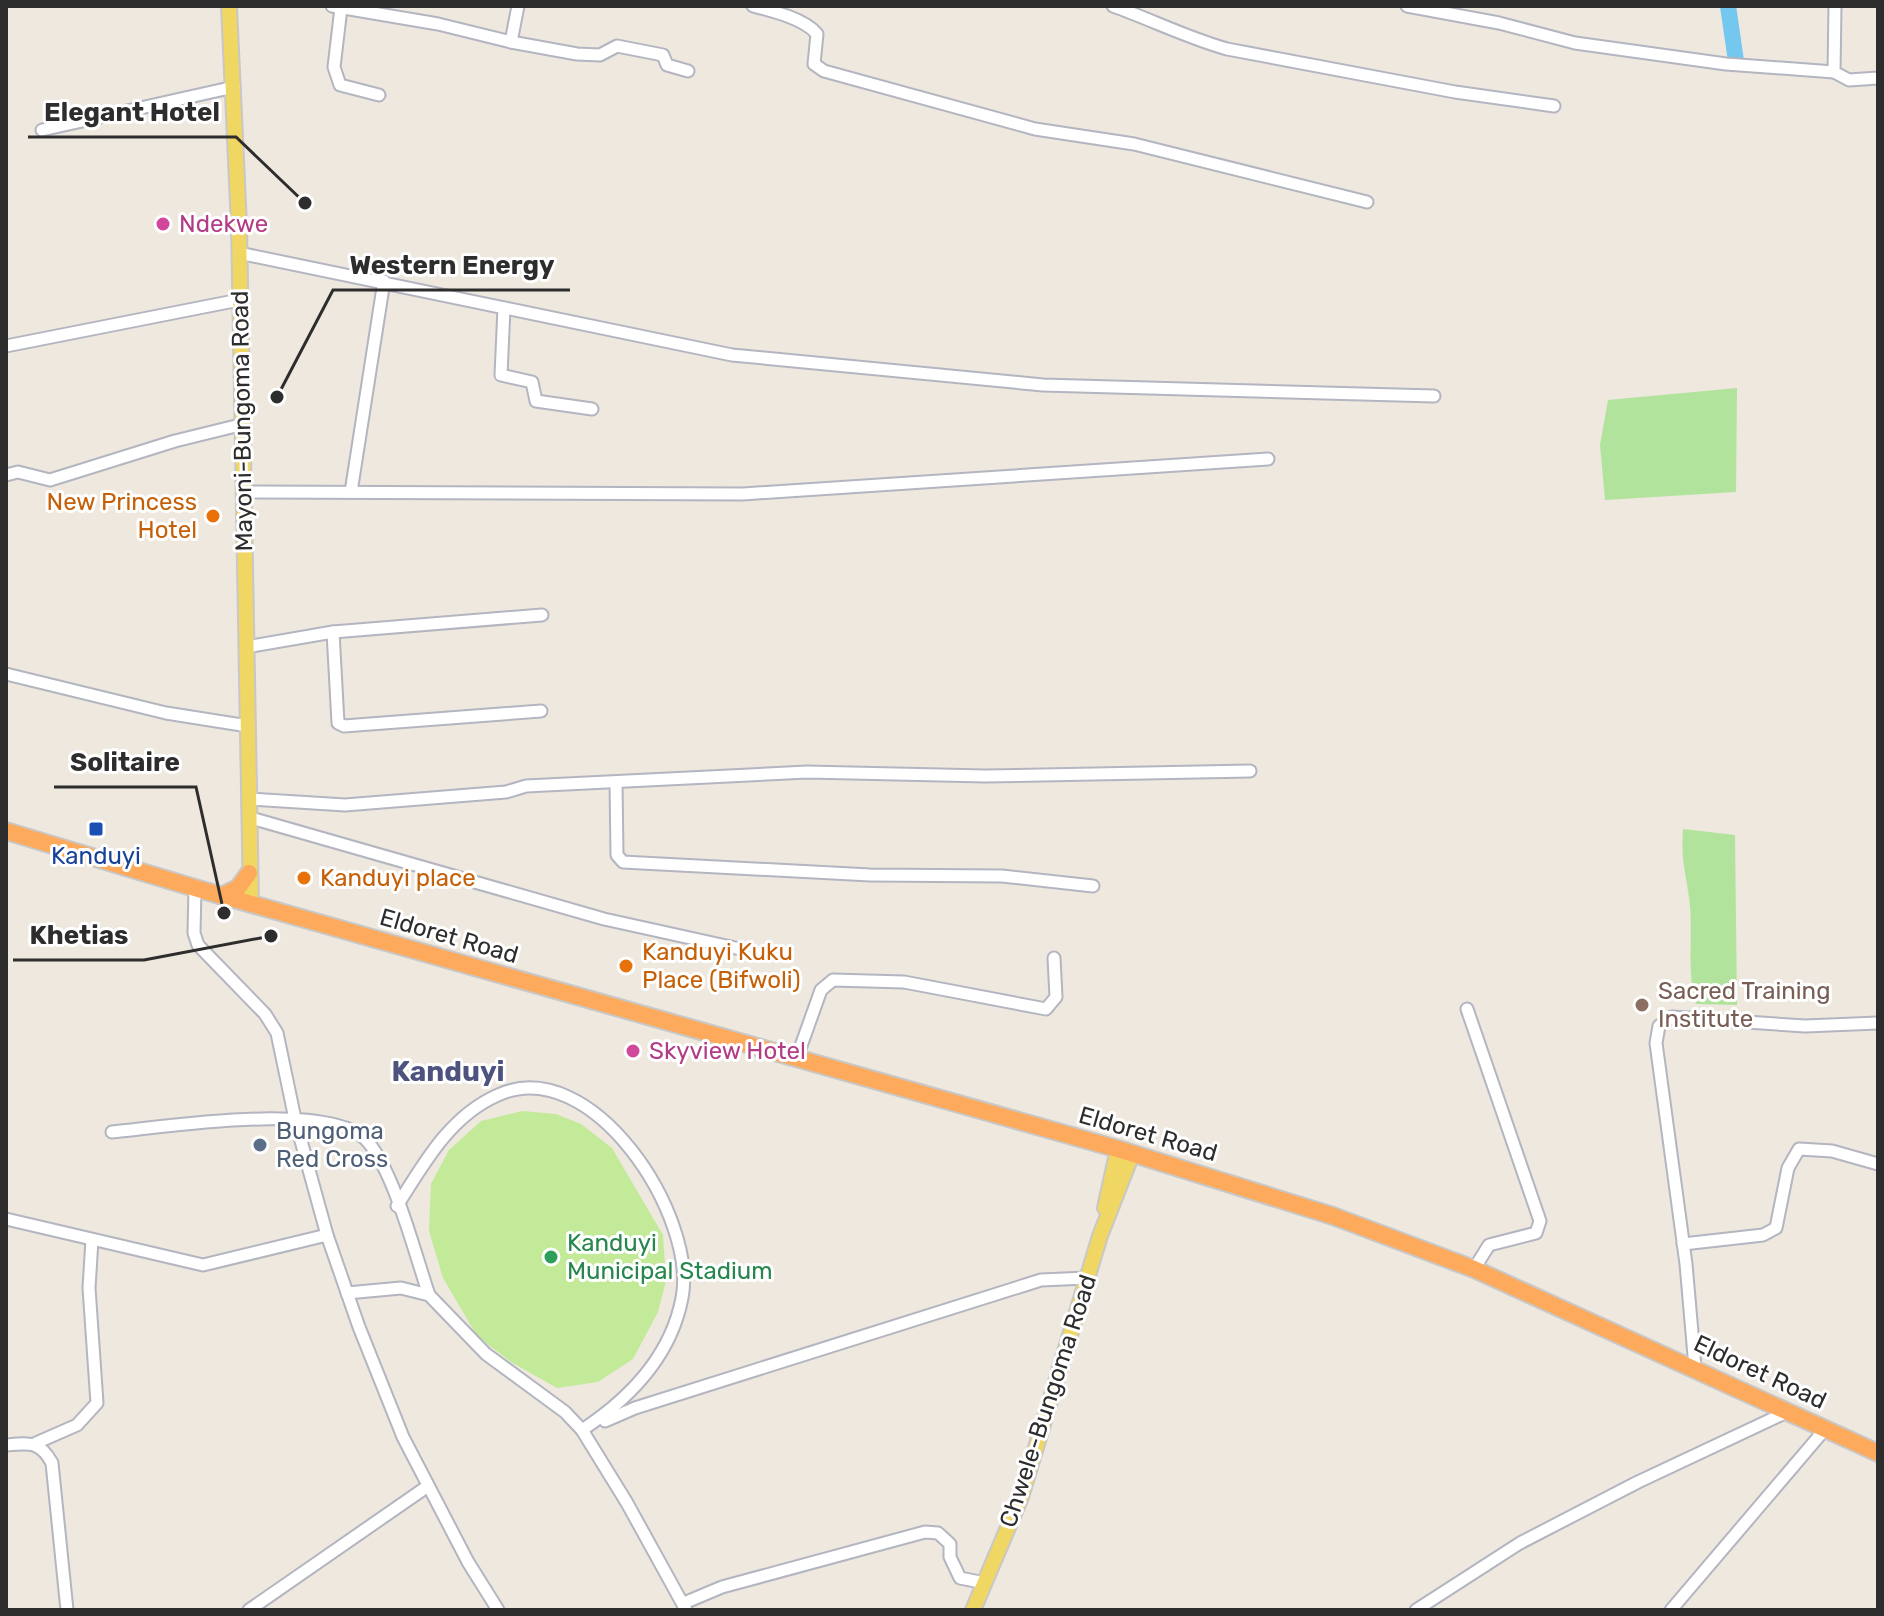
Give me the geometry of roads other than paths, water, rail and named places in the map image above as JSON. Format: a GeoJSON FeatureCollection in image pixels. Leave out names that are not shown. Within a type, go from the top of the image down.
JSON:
{"type":"FeatureCollection","features":[{"type":"Feature","properties":{"kind":"highway","name":"Eldoret Road"},"geometry":{"type":"LineString","coordinates":[[6,831],[1333,1216],[1474,1269],[1695,1367],[1878,1453]]}},
{"type":"Feature","properties":{"kind":"highway"},"geometry":{"type":"LineString","coordinates":[[222,896],[238,888],[249,873]]}},
{"type":"Feature","properties":{"kind":"main road","name":"Mayoni-Bungoma Road"},"geometry":{"type":"LineString","coordinates":[[229,6],[239,253],[240,425],[252,835]]}},
{"type":"Feature","properties":{"kind":"main road"},"geometry":{"type":"LineString","coordinates":[[252,835],[249,873],[256,904]]}},
{"type":"Feature","properties":{"kind":"main road"},"geometry":{"type":"LineString","coordinates":[[252,835],[256,904]]}},
{"type":"Feature","properties":{"kind":"main road","name":"Chwele-Bungoma Road"},"geometry":{"type":"LineString","coordinates":[[973,1610],[1039,1442],[1124,1155]]}},
{"type":"Feature","properties":{"kind":"street"},"geometry":{"type":"LineString","coordinates":[[511,42],[518,6]]}},
{"type":"Feature","properties":{"kind":"street"},"geometry":{"type":"LineString","coordinates":[[753,6],[794,17],[801,25],[812,28],[817,34],[814,64],[824,71],[1035,129],[1134,144],[1367,202]]}},
{"type":"Feature","properties":{"kind":"street"},"geometry":{"type":"LineString","coordinates":[[1113,6],[1191,39],[1227,49],[1455,92],[1554,106]]}},
{"type":"Feature","properties":{"kind":"street"},"geometry":{"type":"LineString","coordinates":[[1407,6],[1499,23],[1575,43],[1726,64],[1834,72],[1849,80],[1878,78]]}},
{"type":"Feature","properties":{"kind":"street"},"geometry":{"type":"LineString","coordinates":[[1834,72],[1835,6]]}},
{"type":"Feature","properties":{"kind":"street"},"geometry":{"type":"LineString","coordinates":[[379,95],[340,85],[334,67],[337,7],[438,24],[577,54],[600,55],[610,47],[625,47],[663,55],[667,65],[688,71]]}},
{"type":"Feature","properties":{"kind":"street"},"geometry":{"type":"LineString","coordinates":[[42,130],[234,87]]}},
{"type":"Feature","properties":{"kind":"street"},"geometry":{"type":"LineString","coordinates":[[239,253],[720,354],[1043,385],[1434,396]]}},
{"type":"Feature","properties":{"kind":"street"},"geometry":{"type":"LineString","coordinates":[[351,492],[384,281]]}},
{"type":"Feature","properties":{"kind":"street"},"geometry":{"type":"LineString","coordinates":[[6,346],[239,300]]}},
{"type":"Feature","properties":{"kind":"street"},"geometry":{"type":"LineString","coordinates":[[504,308],[501,375],[532,382],[536,401],[592,409]]}},
{"type":"Feature","properties":{"kind":"street"},"geometry":{"type":"LineString","coordinates":[[6,475],[18,472],[50,480],[240,425]]}},
{"type":"Feature","properties":{"kind":"street"},"geometry":{"type":"LineString","coordinates":[[243,492],[743,494],[1268,459]]}},
{"type":"Feature","properties":{"kind":"street"},"geometry":{"type":"LineString","coordinates":[[246,647],[333,632],[542,615]]}},
{"type":"Feature","properties":{"kind":"street"},"geometry":{"type":"LineString","coordinates":[[333,632],[338,723],[344,726],[541,711]]}},
{"type":"Feature","properties":{"kind":"street"},"geometry":{"type":"LineString","coordinates":[[6,674],[166,713],[248,726]]}},
{"type":"Feature","properties":{"kind":"street"},"geometry":{"type":"LineString","coordinates":[[249,799],[369,804],[506,792],[526,786],[807,772],[985,776],[1250,771]]}},
{"type":"Feature","properties":{"kind":"street"},"geometry":{"type":"LineString","coordinates":[[616,783],[617,855],[623,862],[870,875],[1002,876],[1093,886]]}},
{"type":"Feature","properties":{"kind":"street"},"geometry":{"type":"LineString","coordinates":[[251,818],[604,919],[740,949]]}},
{"type":"Feature","properties":{"kind":"street"},"geometry":{"type":"LineString","coordinates":[[195,888],[194,933],[198,945],[265,1014],[277,1033],[295,1119],[327,1235],[403,1437],[498,1610]]}},
{"type":"Feature","properties":{"kind":"street"},"geometry":{"type":"LineString","coordinates":[[796,1060],[821,990],[833,980],[904,982],[1046,1009],[1056,997],[1054,958]]}},
{"type":"Feature","properties":{"kind":"street"},"geometry":{"type":"LineString","coordinates":[[1467,1009],[1540,1221],[1536,1233],[1489,1245],[1474,1269]]}},
{"type":"Feature","properties":{"kind":"street"},"geometry":{"type":"LineString","coordinates":[[1695,1367],[1683,1244],[1656,1043],[1659,1026],[1672,1017],[1805,1026],[1878,1023]]}},
{"type":"Feature","properties":{"kind":"street"},"geometry":{"type":"LineString","coordinates":[[397,1206],[443,1137],[468,1113],[497,1095],[516,1089],[544,1089],[566,1095],[626,1141],[653,1183],[675,1233],[683,1269],[682,1297],[670,1334],[633,1390],[618,1406],[582,1430]]}},
{"type":"Feature","properties":{"kind":"street"},"geometry":{"type":"LineString","coordinates":[[112,1132],[295,1119],[346,1126],[358,1132],[384,1169],[429,1295],[486,1354],[543,1394],[582,1430],[685,1606],[722,1587],[925,1532],[938,1533],[950,1544],[950,1557],[960,1578],[985,1583]]}},
{"type":"Feature","properties":{"kind":"street"},"geometry":{"type":"LineString","coordinates":[[1683,1244],[1763,1235],[1776,1228],[1788,1168],[1799,1149],[1832,1151],[1878,1164]]}},
{"type":"Feature","properties":{"kind":"street"},"geometry":{"type":"LineString","coordinates":[[6,1219],[203,1265],[327,1235]]}},
{"type":"Feature","properties":{"kind":"street"},"geometry":{"type":"LineString","coordinates":[[6,1445],[36,1443],[77,1425],[97,1403],[89,1288],[92,1240]]}},
{"type":"Feature","properties":{"kind":"street"},"geometry":{"type":"LineString","coordinates":[[582,1430],[635,1408],[930,1313],[1041,1280],[1087,1278]]}},
{"type":"Feature","properties":{"kind":"street"},"geometry":{"type":"LineString","coordinates":[[347,1293],[401,1288],[429,1295]]}},
{"type":"Feature","properties":{"kind":"street"},"geometry":{"type":"LineString","coordinates":[[1416,1610],[1520,1543],[1638,1482],[1789,1411]]}},
{"type":"Feature","properties":{"kind":"street"},"geometry":{"type":"LineString","coordinates":[[1671,1610],[1826,1428]]}},
{"type":"Feature","properties":{"kind":"street"},"geometry":{"type":"LineString","coordinates":[[36,1443],[44,1449],[52,1463],[67,1610]]}},
{"type":"Feature","properties":{"kind":"street"},"geometry":{"type":"LineString","coordinates":[[249,1610],[428,1486]]}},
{"type":"Feature","properties":{"kind":"waterway"},"geometry":{"type":"LineString","coordinates":[[1728,6],[1736,61]]}},
{"type":"Feature","properties":{"kind":"place","name":"Elegant Hotel"},"geometry":{"type":"Point","coordinates":[305,203]}},
{"type":"Feature","properties":{"kind":"place","name":"Ndekwe"},"geometry":{"type":"Point","coordinates":[163,224]}},
{"type":"Feature","properties":{"kind":"place","name":"Western Energy"},"geometry":{"type":"Point","coordinates":[277,397]}},
{"type":"Feature","properties":{"kind":"place","name":"New Princess Hotel"},"geometry":{"type":"Point","coordinates":[213,516]}},
{"type":"Feature","properties":{"kind":"place","name":"Kanduyi"},"geometry":{"type":"Point","coordinates":[96,829]}},
{"type":"Feature","properties":{"kind":"place","name":"Kanduyi place"},"geometry":{"type":"Point","coordinates":[304,878]}},
{"type":"Feature","properties":{"kind":"place","name":"Solitaire"},"geometry":{"type":"Point","coordinates":[224,913]}},
{"type":"Feature","properties":{"kind":"place","name":"Khetias"},"geometry":{"type":"Point","coordinates":[271,936]}},
{"type":"Feature","properties":{"kind":"place","name":"Kanduyi Kuku Place (Bifwoli)"},"geometry":{"type":"Point","coordinates":[626,966]}},
{"type":"Feature","properties":{"kind":"place","name":"Sacred Training Institute"},"geometry":{"type":"Point","coordinates":[1642,1005]}},
{"type":"Feature","properties":{"kind":"place","name":"Skyview Hotel"},"geometry":{"type":"Point","coordinates":[633,1051]}},
{"type":"Feature","properties":{"kind":"place","name":"Bungoma Red Cross"},"geometry":{"type":"Point","coordinates":[260,1145]}},
{"type":"Feature","properties":{"kind":"place","name":"Kanduyi Municipal Stadium"},"geometry":{"type":"Point","coordinates":[551,1257]}},
{"type":"Feature","properties":{"kind":"district","name":"Kanduyi"},"geometry":{"type":"Point","coordinates":[448,1071]}}]}
